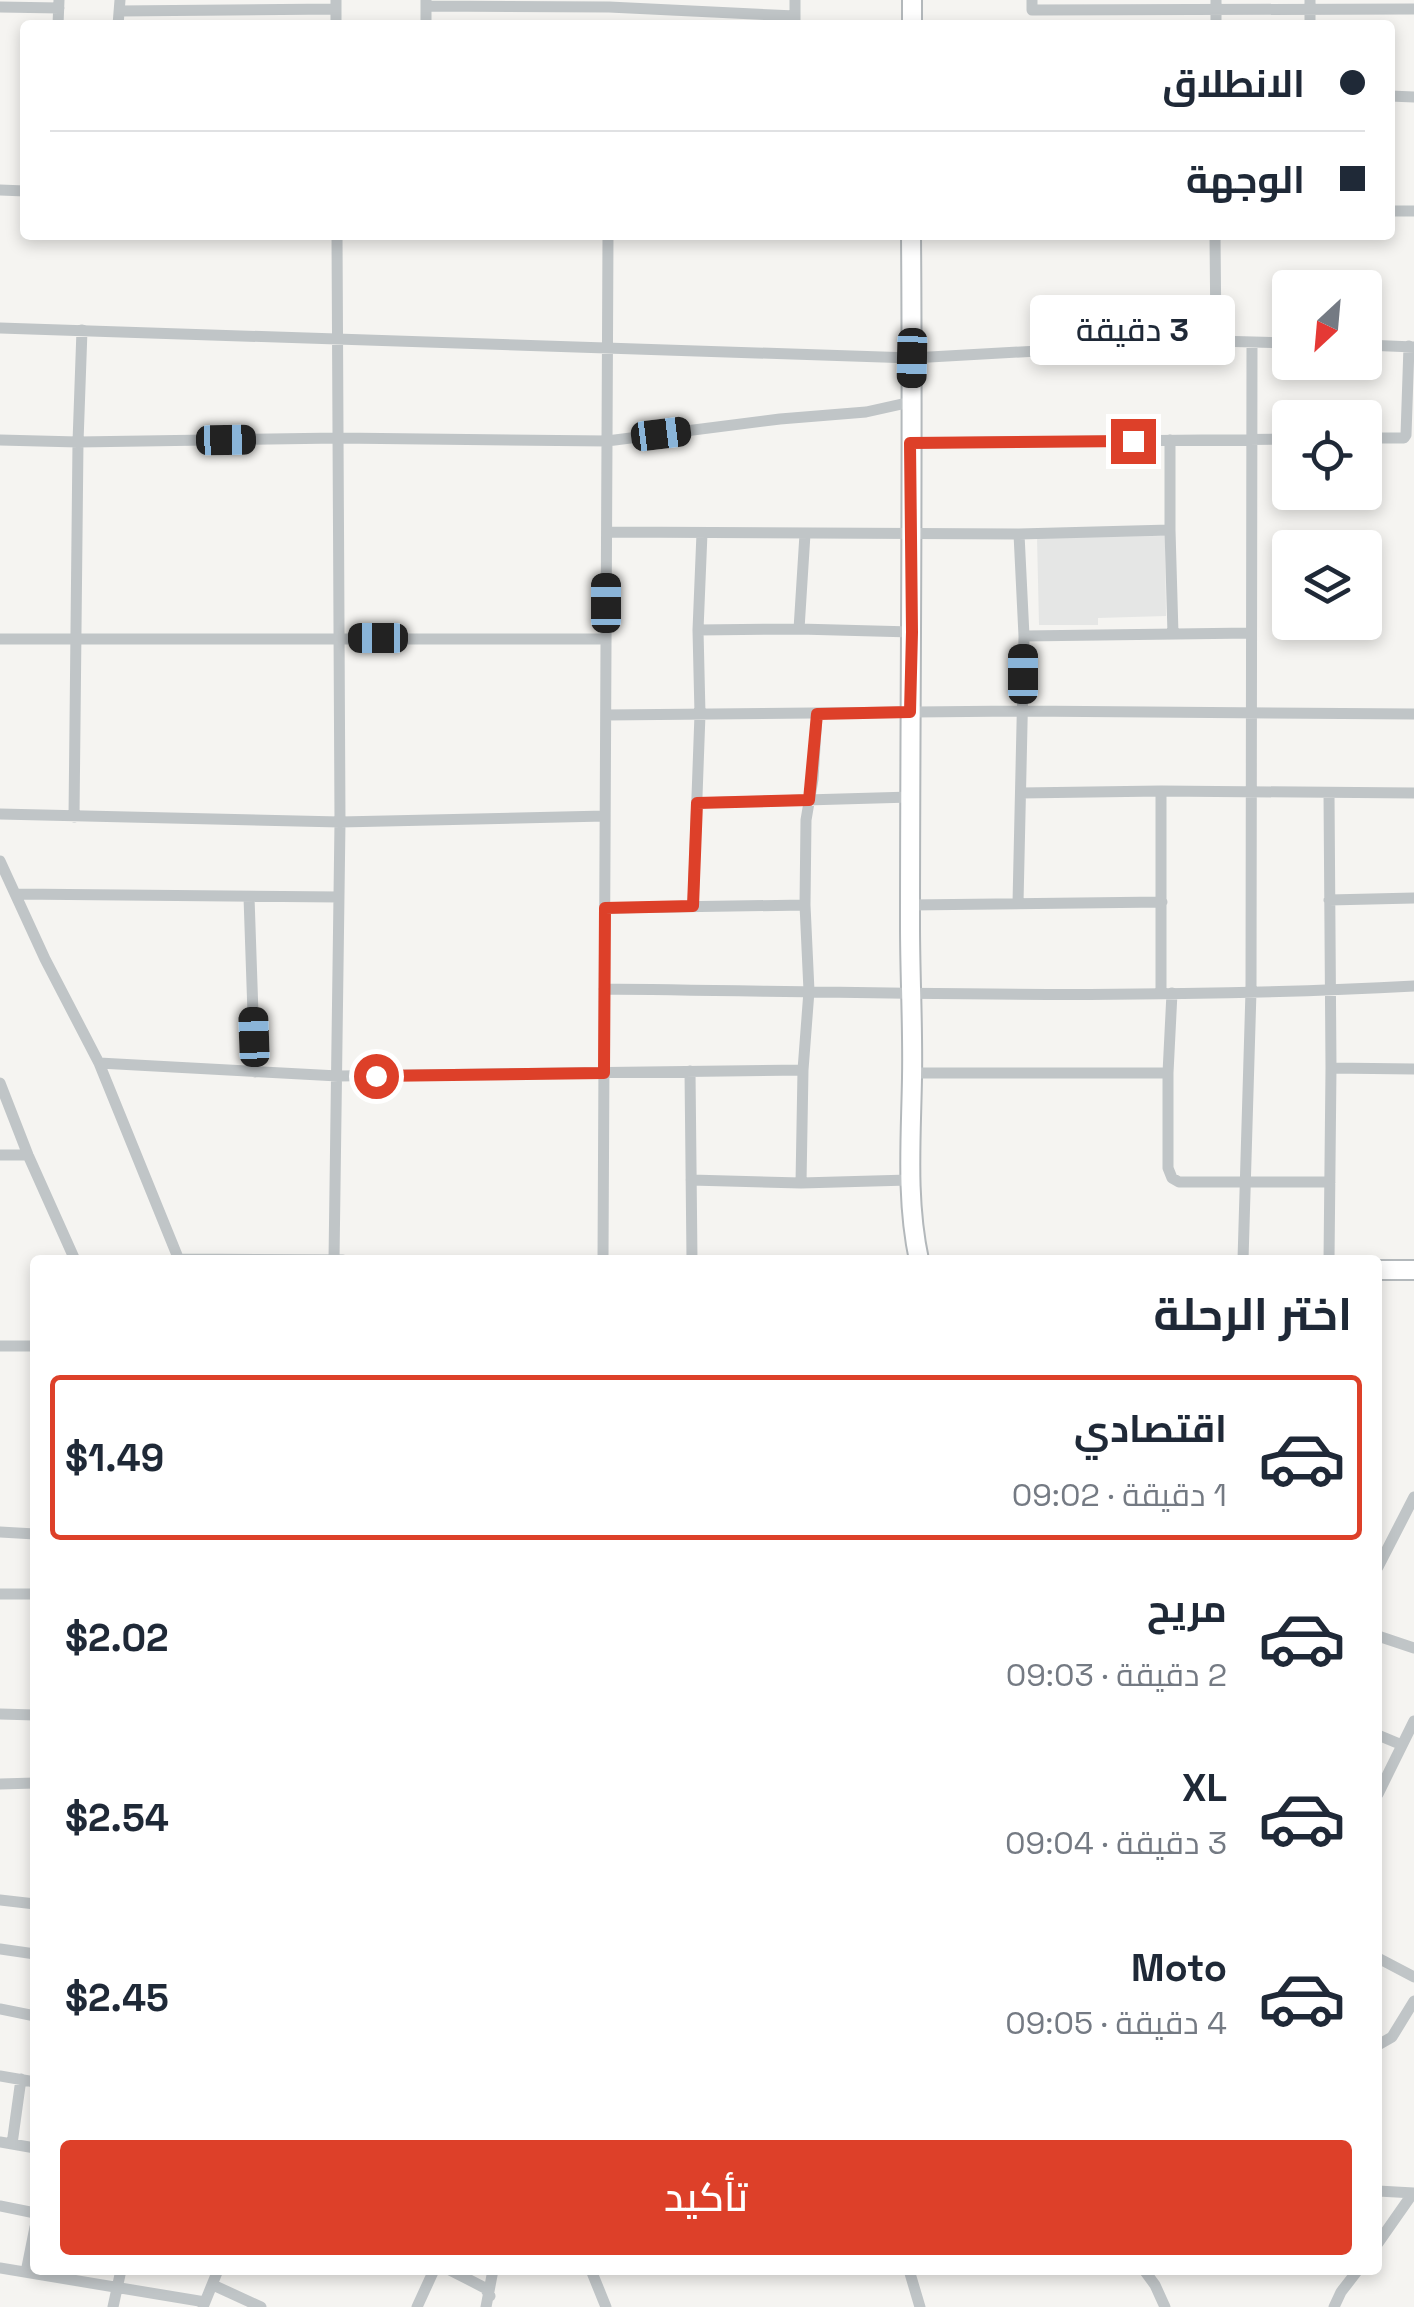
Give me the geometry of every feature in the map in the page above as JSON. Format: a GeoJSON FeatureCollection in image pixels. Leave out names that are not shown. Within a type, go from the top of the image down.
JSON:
{"type":"FeatureCollection","features":[{"type":"Feature","properties":{"kind":"street"},"geometry":{"type":"LineString","coordinates":[[426,3],[521,8],[609,4],[709,18],[795,20],[795,0]]}},
{"type":"Feature","properties":{"kind":"street"},"geometry":{"type":"LineString","coordinates":[[0,6],[59,4]]}},
{"type":"Feature","properties":{"kind":"street"},"geometry":{"type":"LineString","coordinates":[[119,12],[336,4]]}},
{"type":"Feature","properties":{"kind":"street"},"geometry":{"type":"LineString","coordinates":[[1032,5],[1117,9],[1310,5],[1414,10]]}},
{"type":"Feature","properties":{"kind":"street"},"geometry":{"type":"LineString","coordinates":[[521,8],[521,20]]}},
{"type":"Feature","properties":{"kind":"street"},"geometry":{"type":"LineString","coordinates":[[1117,9],[1117,20]]}},
{"type":"Feature","properties":{"kind":"street"},"geometry":{"type":"LineString","coordinates":[[243,10],[244,20]]}},
{"type":"Feature","properties":{"kind":"street"},"geometry":{"type":"LineString","coordinates":[[334,1255],[340,897],[336,240]]}},
{"type":"Feature","properties":{"kind":"street"},"geometry":{"type":"LineString","coordinates":[[603,1255],[608,240]]}},
{"type":"Feature","properties":{"kind":"street"},"geometry":{"type":"LineString","coordinates":[[911,240],[909,1180],[918,1255]]}},
{"type":"Feature","properties":{"kind":"street"},"geometry":{"type":"LineString","coordinates":[[1215,240],[1216,341]]}},
{"type":"Feature","properties":{"kind":"street"},"geometry":{"type":"LineString","coordinates":[[0,328],[912,358],[1216,341],[1272,343]]}},
{"type":"Feature","properties":{"kind":"street"},"geometry":{"type":"LineString","coordinates":[[74,817],[82,330]]}},
{"type":"Feature","properties":{"kind":"street"},"geometry":{"type":"LineString","coordinates":[[1243,1255],[1251,991],[1252,342]]}},
{"type":"Feature","properties":{"kind":"street"},"geometry":{"type":"LineString","coordinates":[[1382,345],[1412,346],[1406,435],[1382,438]]}},
{"type":"Feature","properties":{"kind":"street"},"geometry":{"type":"LineString","coordinates":[[0,440],[607,441],[866,412],[911,402]]}},
{"type":"Feature","properties":{"kind":"street"},"geometry":{"type":"LineString","coordinates":[[910,443],[1272,439]]}},
{"type":"Feature","properties":{"kind":"street"},"geometry":{"type":"LineString","coordinates":[[1170,440],[1173,634]]}},
{"type":"Feature","properties":{"kind":"street"},"geometry":{"type":"LineString","coordinates":[[606,532],[1019,534],[1170,530]]}},
{"type":"Feature","properties":{"kind":"street"},"geometry":{"type":"LineString","coordinates":[[693,906],[702,533]]}},
{"type":"Feature","properties":{"kind":"street"},"geometry":{"type":"LineString","coordinates":[[800,629],[805,534]]}},
{"type":"Feature","properties":{"kind":"street"},"geometry":{"type":"LineString","coordinates":[[1018,903],[1024,636],[1019,534]]}},
{"type":"Feature","properties":{"kind":"street"},"geometry":{"type":"LineString","coordinates":[[698,630],[912,632]]}},
{"type":"Feature","properties":{"kind":"street"},"geometry":{"type":"LineString","coordinates":[[1024,636],[1251,633]]}},
{"type":"Feature","properties":{"kind":"street"},"geometry":{"type":"LineString","coordinates":[[0,640],[606,639]]}},
{"type":"Feature","properties":{"kind":"street"},"geometry":{"type":"LineString","coordinates":[[606,715],[1023,711],[1414,714]]}},
{"type":"Feature","properties":{"kind":"street"},"geometry":{"type":"LineString","coordinates":[[801,1183],[808,991],[806,820],[817,714]]}},
{"type":"Feature","properties":{"kind":"street"},"geometry":{"type":"LineString","coordinates":[[1162,791],[1168,1168],[1172,1178],[1179,1182],[1330,1182]]}},
{"type":"Feature","properties":{"kind":"street"},"geometry":{"type":"LineString","coordinates":[[1328,1255],[1329,792]]}},
{"type":"Feature","properties":{"kind":"street"},"geometry":{"type":"LineString","coordinates":[[1020,793],[1414,792]]}},
{"type":"Feature","properties":{"kind":"street"},"geometry":{"type":"LineString","coordinates":[[697,803],[911,796]]}},
{"type":"Feature","properties":{"kind":"street"},"geometry":{"type":"LineString","coordinates":[[0,814],[340,822],[605,816]]}},
{"type":"Feature","properties":{"kind":"street"},"geometry":{"type":"LineString","coordinates":[[0,860],[99,1063],[177,1255]]}},
{"type":"Feature","properties":{"kind":"street"},"geometry":{"type":"LineString","coordinates":[[15,894],[340,897]]}},
{"type":"Feature","properties":{"kind":"street"},"geometry":{"type":"LineString","coordinates":[[249,896],[254,1072]]}},
{"type":"Feature","properties":{"kind":"street"},"geometry":{"type":"LineString","coordinates":[[1329,900],[1414,898]]}},
{"type":"Feature","properties":{"kind":"street"},"geometry":{"type":"LineString","coordinates":[[910,905],[1162,902]]}},
{"type":"Feature","properties":{"kind":"street"},"geometry":{"type":"LineString","coordinates":[[605,908],[806,905]]}},
{"type":"Feature","properties":{"kind":"street"},"geometry":{"type":"LineString","coordinates":[[604,988],[910,995],[1414,986]]}},
{"type":"Feature","properties":{"kind":"street"},"geometry":{"type":"LineString","coordinates":[[99,1063],[338,1076],[803,1070]]}},
{"type":"Feature","properties":{"kind":"street"},"geometry":{"type":"LineString","coordinates":[[1331,1068],[1414,1069]]}},
{"type":"Feature","properties":{"kind":"street"},"geometry":{"type":"LineString","coordinates":[[690,1071],[692,1255]]}},
{"type":"Feature","properties":{"kind":"street"},"geometry":{"type":"LineString","coordinates":[[912,1073],[1168,1073]]}},
{"type":"Feature","properties":{"kind":"street"},"geometry":{"type":"LineString","coordinates":[[0,1083],[73,1255]]}},
{"type":"Feature","properties":{"kind":"street"},"geometry":{"type":"LineString","coordinates":[[0,1155],[28,1154]]}},
{"type":"Feature","properties":{"kind":"street"},"geometry":{"type":"LineString","coordinates":[[691,1180],[909,1180]]}},
{"type":"Feature","properties":{"kind":"street"},"geometry":{"type":"LineString","coordinates":[[1382,1270],[1414,1270]]}},
{"type":"Feature","properties":{"kind":"street"},"geometry":{"type":"LineString","coordinates":[[0,1346],[30,1346]]}},
{"type":"Feature","properties":{"kind":"street"},"geometry":{"type":"LineString","coordinates":[[1382,1559],[1414,1498]]}},
{"type":"Feature","properties":{"kind":"street"},"geometry":{"type":"LineString","coordinates":[[0,1532],[30,1534]]}},
{"type":"Feature","properties":{"kind":"street"},"geometry":{"type":"LineString","coordinates":[[0,1594],[30,1594]]}},
{"type":"Feature","properties":{"kind":"street"},"geometry":{"type":"LineString","coordinates":[[1382,1637],[1414,1648]]}},
{"type":"Feature","properties":{"kind":"street"},"geometry":{"type":"LineString","coordinates":[[0,1714],[30,1715]]}},
{"type":"Feature","properties":{"kind":"street"},"geometry":{"type":"LineString","coordinates":[[1382,1786],[1414,1721]]}},
{"type":"Feature","properties":{"kind":"street"},"geometry":{"type":"LineString","coordinates":[[1382,1737],[1402,1745]]}},
{"type":"Feature","properties":{"kind":"street"},"geometry":{"type":"LineString","coordinates":[[0,1784],[30,1783]]}},
{"type":"Feature","properties":{"kind":"street"},"geometry":{"type":"LineString","coordinates":[[0,1900],[30,1903]]}},
{"type":"Feature","properties":{"kind":"street"},"geometry":{"type":"LineString","coordinates":[[0,1948],[30,1953]]}},
{"type":"Feature","properties":{"kind":"street"},"geometry":{"type":"LineString","coordinates":[[1382,1960],[1414,1977]]}},
{"type":"Feature","properties":{"kind":"street"},"geometry":{"type":"LineString","coordinates":[[1382,2043],[1392,2037],[1414,2002]]}},
{"type":"Feature","properties":{"kind":"street"},"geometry":{"type":"LineString","coordinates":[[0,2008],[30,2015]]}},
{"type":"Feature","properties":{"kind":"street"},"geometry":{"type":"LineString","coordinates":[[0,2076],[30,2081]]}},
{"type":"Feature","properties":{"kind":"street"},"geometry":{"type":"LineString","coordinates":[[6,2143],[21,2080]]}},
{"type":"Feature","properties":{"kind":"street"},"geometry":{"type":"LineString","coordinates":[[1382,2191],[1414,2193]]}},
{"type":"Feature","properties":{"kind":"street"},"geometry":{"type":"LineString","coordinates":[[1382,2237],[1414,2193]]}},
{"type":"Feature","properties":{"kind":"street"},"geometry":{"type":"LineString","coordinates":[[0,2206],[30,2212]]}},
{"type":"Feature","properties":{"kind":"street"},"geometry":{"type":"LineString","coordinates":[[26,2272],[30,2252]]}},
{"type":"Feature","properties":{"kind":"street"},"geometry":{"type":"LineString","coordinates":[[0,2268],[30,2273]]}},
{"type":"Feature","properties":{"kind":"street"},"geometry":{"type":"LineString","coordinates":[[43,2275],[204,2305],[216,2275]]}},
{"type":"Feature","properties":{"kind":"street"},"geometry":{"type":"LineString","coordinates":[[113,2307],[120,2275]]}},
{"type":"Feature","properties":{"kind":"street"},"geometry":{"type":"LineString","coordinates":[[417,2307],[432,2275]]}},
{"type":"Feature","properties":{"kind":"street"},"geometry":{"type":"LineString","coordinates":[[460,2275],[485,2288],[488,2302]]}},
{"type":"Feature","properties":{"kind":"street"},"geometry":{"type":"LineString","coordinates":[[488,2302],[492,2275]]}},
{"type":"Feature","properties":{"kind":"street"},"geometry":{"type":"LineString","coordinates":[[593,2275],[606,2307]]}},
{"type":"Feature","properties":{"kind":"street"},"geometry":{"type":"LineString","coordinates":[[910,2275],[920,2307]]}},
{"type":"Feature","properties":{"kind":"street"},"geometry":{"type":"LineString","coordinates":[[1147,2275],[1164,2307]]}},
{"type":"Feature","properties":{"kind":"street"},"geometry":{"type":"LineString","coordinates":[[1334,2307],[1354,2275]]}},
{"type":"Feature","properties":{"kind":"street"},"geometry":{"type":"LineString","coordinates":[[213,2285],[261,2307]]}},
{"type":"Feature","properties":{"kind":"shaded area"},"geometry":{"type":"Polygon","coordinates":[[[1165,536],[1166,616],[1098,618],[1098,625],[1039,625],[1037,537],[1165,536]]]}},
{"type":"Feature","properties":{"kind":"route"},"geometry":{"type":"LineString","coordinates":[[376,1076],[604,1073],[605,908],[693,906],[697,803],[809,800],[817,714],[910,712],[910,443],[1133,441]]}}]}
